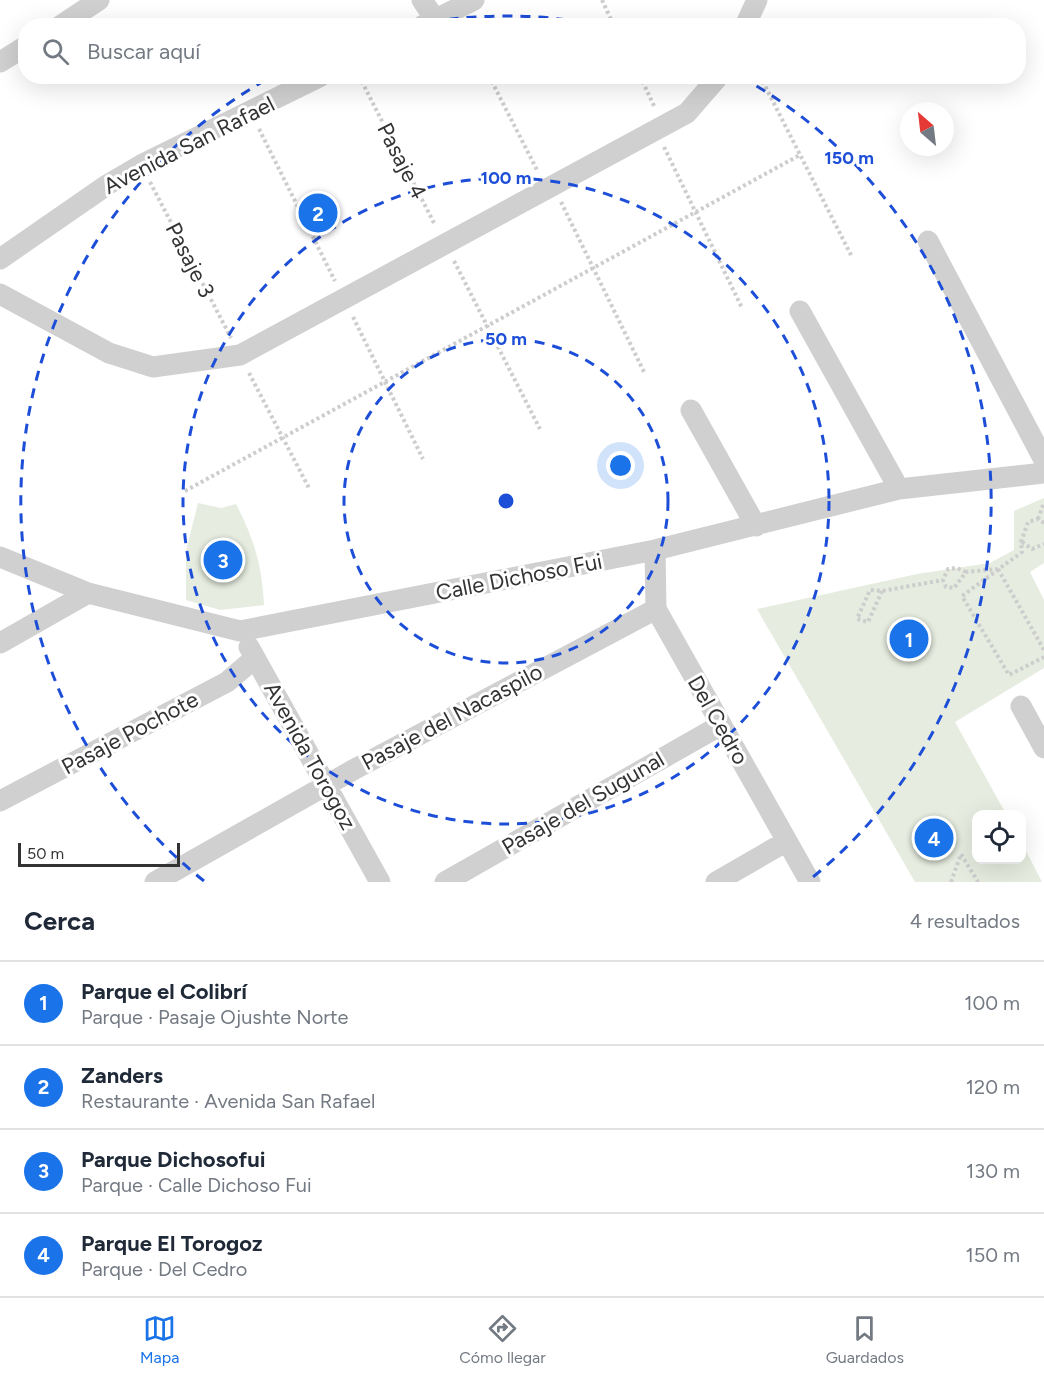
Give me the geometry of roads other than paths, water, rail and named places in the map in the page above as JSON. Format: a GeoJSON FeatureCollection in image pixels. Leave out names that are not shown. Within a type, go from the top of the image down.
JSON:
{"type":"FeatureCollection","features":[{"type":"Feature","properties":{"kind":"street"},"geometry":{"type":"LineString","coordinates":[[76,7],[99,0]]}},
{"type":"Feature","properties":{"kind":"street"},"geometry":{"type":"LineString","coordinates":[[422,0],[427,18]]}},
{"type":"Feature","properties":{"kind":"street"},"geometry":{"type":"LineString","coordinates":[[436,18],[474,0]]}},
{"type":"Feature","properties":{"kind":"street"},"geometry":{"type":"LineString","coordinates":[[749,18],[757,0]]}},
{"type":"Feature","properties":{"kind":"street"},"geometry":{"type":"LineString","coordinates":[[0,62],[18,51]]}},
{"type":"Feature","properties":{"kind":"street","name":"Avenida San Rafael"},"geometry":{"type":"LineString","coordinates":[[0,259],[107,185],[141,165],[306,84]]}},
{"type":"Feature","properties":{"kind":"street"},"geometry":{"type":"LineString","coordinates":[[0,294],[109,353],[153,367],[240,355],[687,113],[712,84]]}},
{"type":"Feature","properties":{"kind":"street"},"geometry":{"type":"LineString","coordinates":[[928,241],[1044,460]]}},
{"type":"Feature","properties":{"kind":"street"},"geometry":{"type":"LineString","coordinates":[[800,311],[899,489]]}},
{"type":"Feature","properties":{"kind":"street"},"geometry":{"type":"LineString","coordinates":[[691,410],[756,526]]}},
{"type":"Feature","properties":{"kind":"street","name":"Calle Dichoso Fui"},"geometry":{"type":"LineString","coordinates":[[0,557],[88,593],[240,631],[655,550],[899,489],[1044,473]]}},
{"type":"Feature","properties":{"kind":"street","name":"Del Cedro"},"geometry":{"type":"LineString","coordinates":[[655,550],[656,609],[810,882]]}},
{"type":"Feature","properties":{"kind":"street"},"geometry":{"type":"LineString","coordinates":[[0,642],[88,593]]}},
{"type":"Feature","properties":{"kind":"street","name":"Pasaje del Nacaspilo"},"geometry":{"type":"LineString","coordinates":[[156,882],[326,786],[656,609]]}},
{"type":"Feature","properties":{"kind":"street","name":"Avenida Torogoz"},"geometry":{"type":"LineString","coordinates":[[240,631],[380,882]]}},
{"type":"Feature","properties":{"kind":"street","name":"Pasaje Pochote"},"geometry":{"type":"LineString","coordinates":[[0,801],[227,682],[255,658]]}},
{"type":"Feature","properties":{"kind":"street"},"geometry":{"type":"LineString","coordinates":[[1021,706],[1044,748]]}},
{"type":"Feature","properties":{"kind":"street","name":"Pasaje del Sugunal"},"geometry":{"type":"LineString","coordinates":[[445,882],[721,725]]}},
{"type":"Feature","properties":{"kind":"street"},"geometry":{"type":"LineString","coordinates":[[717,882],[787,841]]}},
{"type":"Feature","properties":{"kind":"place","name":"Zanders"},"geometry":{"type":"Point","coordinates":[318,213]}},
{"type":"Feature","properties":{"kind":"place","name":"Parque Dichosofui"},"geometry":{"type":"Point","coordinates":[223,560]}},
{"type":"Feature","properties":{"kind":"place","name":"Parque el Colibrí"},"geometry":{"type":"Point","coordinates":[909,639]}},
{"type":"Feature","properties":{"kind":"place","name":"Parque El Torogoz"},"geometry":{"type":"Point","coordinates":[934,838]}}]}
